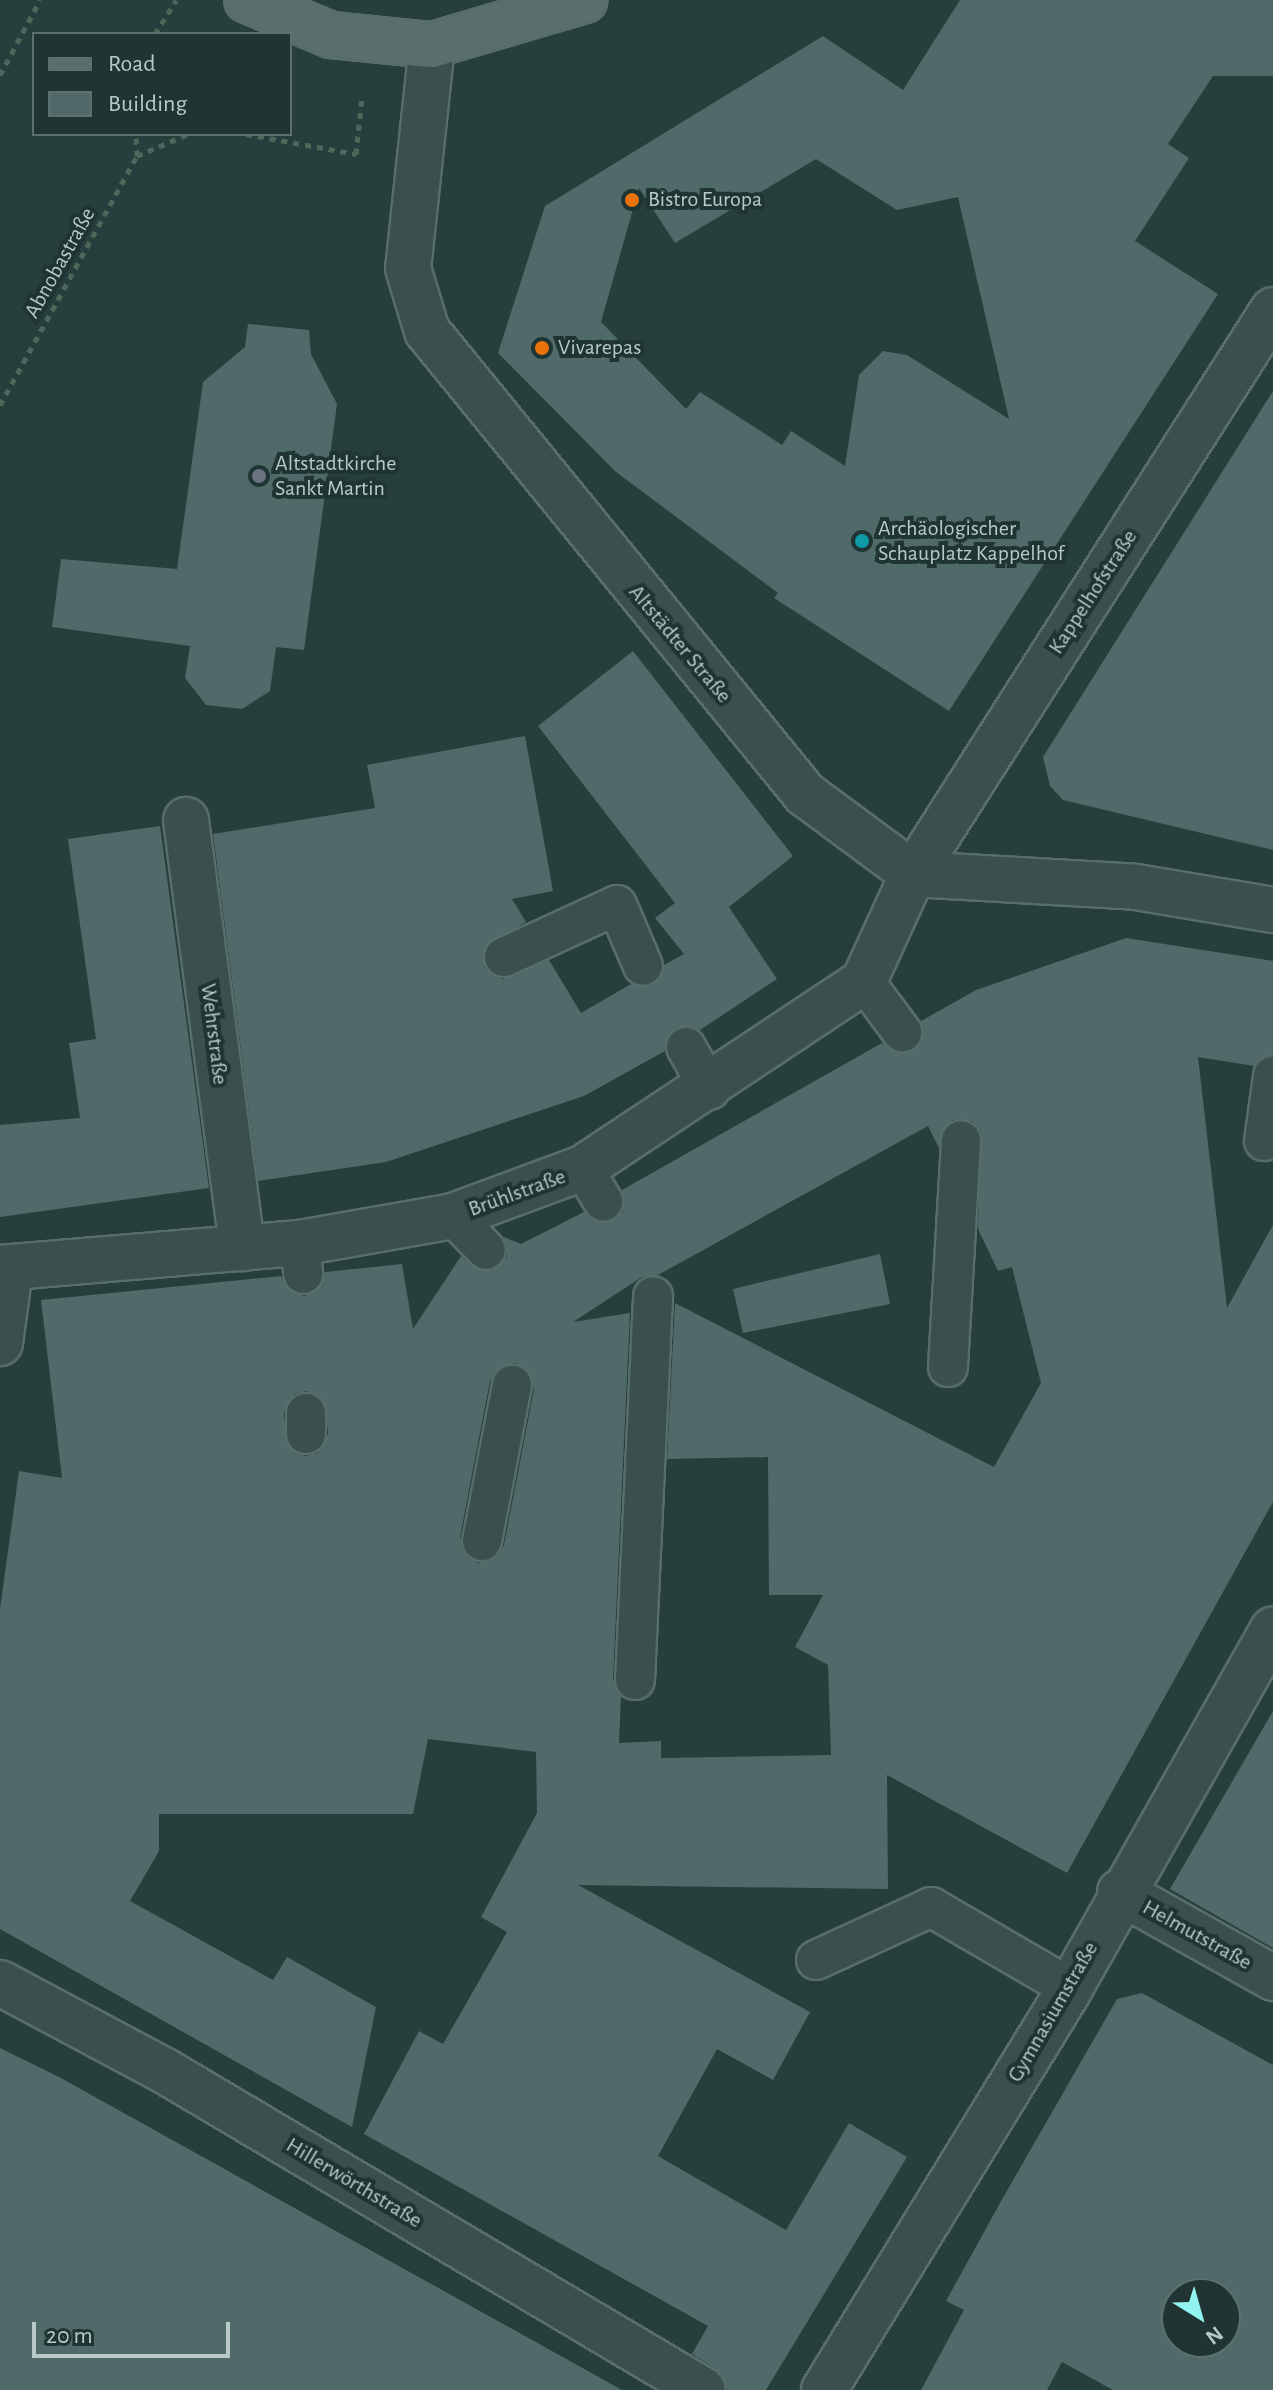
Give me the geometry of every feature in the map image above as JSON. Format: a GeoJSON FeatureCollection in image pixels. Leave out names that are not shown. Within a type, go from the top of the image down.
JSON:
{"type":"FeatureCollection","features":[{"type":"Feature","properties":{"kind":"main road"},"geometry":{"type":"LineString","coordinates":[[247,0],[331,35],[368,42],[432,45],[585,0]]}},
{"type":"Feature","properties":{"kind":"street","name":"Altstädter Straße"},"geometry":{"type":"LineString","coordinates":[[432,45],[408,268],[427,331],[805,794],[913,874]]}},
{"type":"Feature","properties":{"kind":"street","name":"Kappelhofstraße"},"geometry":{"type":"LineString","coordinates":[[913,874],[1273,310]]}},
{"type":"Feature","properties":{"kind":"street","name":"Wehrstraße"},"geometry":{"type":"LineString","coordinates":[[186,820],[242,1248]]}},
{"type":"Feature","properties":{"kind":"street"},"geometry":{"type":"LineString","coordinates":[[864,981],[913,874],[1136,887],[1273,910]]}},
{"type":"Feature","properties":{"kind":"street","name":"Brühlstraße"},"geometry":{"type":"LineString","coordinates":[[5,1269],[242,1248],[301,1258],[453,1216],[593,1185],[710,1090],[864,981]]}},
{"type":"Feature","properties":{"kind":"street"},"geometry":{"type":"LineString","coordinates":[[0,1343],[5,1269]]}},
{"type":"Feature","properties":{"kind":"street","name":"Gymnasiumstraße"},"geometry":{"type":"LineString","coordinates":[[824,2390],[1070,1988],[1120,1892],[1273,1629]]}},
{"type":"Feature","properties":{"kind":"street","name":"Helmutstraße"},"geometry":{"type":"LineString","coordinates":[[1120,1892],[1273,1978]]}},
{"type":"Feature","properties":{"kind":"street","name":"Hillerwörthstraße"},"geometry":{"type":"LineString","coordinates":[[0,1983],[165,2071],[703,2390]]}},
{"type":"Feature","properties":{"kind":"lane"},"geometry":{"type":"LineString","coordinates":[[504,957],[617,905],[643,966]]}},
{"type":"Feature","properties":{"kind":"lane"},"geometry":{"type":"LineString","coordinates":[[864,981],[902,1032]]}},
{"type":"Feature","properties":{"kind":"lane"},"geometry":{"type":"LineString","coordinates":[[686,1047],[710,1090]]}},
{"type":"Feature","properties":{"kind":"lane"},"geometry":{"type":"LineString","coordinates":[[1264,1141],[1273,1076]]}},
{"type":"Feature","properties":{"kind":"lane"},"geometry":{"type":"LineString","coordinates":[[948,1367],[961,1140]]}},
{"type":"Feature","properties":{"kind":"lane"},"geometry":{"type":"LineString","coordinates":[[453,1216],[486,1250]]}},
{"type":"Feature","properties":{"kind":"lane"},"geometry":{"type":"LineString","coordinates":[[635,1680],[653,1296]]}},
{"type":"Feature","properties":{"kind":"lane"},"geometry":{"type":"LineString","coordinates":[[482,1541],[512,1385]]}},
{"type":"Feature","properties":{"kind":"lane"},"geometry":{"type":"LineString","coordinates":[[816,1960],[931,1907],[1070,1988]]}},
{"type":"Feature","properties":{"kind":"path"},"geometry":{"type":"LineString","coordinates":[[0,75],[40,0]]}},
{"type":"Feature","properties":{"kind":"path"},"geometry":{"type":"LineString","coordinates":[[156,32],[176,0]]}},
{"type":"Feature","properties":{"kind":"path"},"geometry":{"type":"LineString","coordinates":[[257,136],[356,154],[368,42]]}},
{"type":"Feature","properties":{"kind":"path"},"geometry":{"type":"LineString","coordinates":[[136,136],[137,156],[183,136]]}},
{"type":"Feature","properties":{"kind":"path","name":"Abnobastraße"},"geometry":{"type":"LineString","coordinates":[[0,405],[137,156]]}},
{"type":"Feature","properties":{"kind":"building"},"geometry":{"type":"Polygon","coordinates":[[[960,0],[1273,0],[1273,76],[1213,76],[1168,144],[1189,158],[1135,241],[1218,294],[949,711],[774,598],[778,593],[616,472],[498,353],[545,206],[823,36],[903,90],[960,0]],[[816,159],[675,243],[639,188],[601,322],[686,409],[700,392],[782,445],[791,431],[845,466],[859,375],[883,351],[907,355],[1009,419],[958,197],[897,210],[816,159]]]}},
{"type":"Feature","properties":{"kind":"building","name":"Altstadtkirche Sankt Martin"},"geometry":{"type":"Polygon","coordinates":[[[248,324],[309,330],[311,354],[337,404],[304,650],[276,647],[270,691],[242,709],[206,705],[185,678],[190,646],[52,627],[61,559],[177,569],[203,382],[245,347],[248,324]]]}},
{"type":"Feature","properties":{"kind":"building"},"geometry":{"type":"Polygon","coordinates":[[[1273,391],[1273,850],[1063,800],[1050,786],[1043,757],[1273,391]]]}},
{"type":"Feature","properties":{"kind":"building"},"geometry":{"type":"Polygon","coordinates":[[[633,651],[793,856],[729,907],[777,979],[700,1030],[675,1028],[665,1051],[584,1096],[386,1162],[258,1181],[213,834],[375,808],[367,765],[525,736],[553,891],[512,899],[526,922],[487,944],[484,967],[503,979],[549,960],[581,1013],[631,984],[652,986],[664,965],[684,954],[655,918],[675,903],[538,726],[633,651]]]}},
{"type":"Feature","properties":{"kind":"building"},"geometry":{"type":"Polygon","coordinates":[[[160,826],[209,1188],[0,1217],[0,1125],[80,1118],[69,1043],[96,1039],[68,839],[160,826]]]}},
{"type":"Feature","properties":{"kind":"building"},"geometry":{"type":"Polygon","coordinates":[[[1126,938],[1273,961],[1273,1054],[1254,1066],[1198,1057],[1227,1308],[1273,1225],[1273,1502],[1067,1873],[887,1775],[888,1889],[578,1885],[810,2012],[773,2080],[717,2049],[658,2156],[786,2230],[849,2123],[907,2157],[766,2390],[728,2390],[716,2369],[692,2354],[708,2326],[364,2134],[419,2031],[443,2044],[507,1932],[481,1917],[537,1813],[536,1752],[428,1739],[413,1814],[159,1814],[159,1851],[130,1901],[273,1980],[287,1957],[376,2007],[352,2127],[0,1929],[0,1609],[19,1471],[62,1478],[41,1300],[281,1276],[286,1287],[304,1296],[316,1291],[325,1272],[402,1264],[413,1329],[461,1256],[491,1271],[507,1257],[504,1237],[521,1244],[584,1212],[593,1221],[614,1220],[623,1211],[622,1190],[882,1043],[894,1052],[914,1050],[922,1040],[921,1021],[976,990],[1126,938]],[[952,1120],[939,1148],[928,1126],[658,1275],[642,1277],[573,1322],[630,1313],[613,1679],[621,1696],[619,1743],[661,1741],[661,1758],[831,1755],[828,1665],[795,1647],[823,1595],[769,1595],[768,1457],[667,1459],[675,1303],[994,1467],[1041,1383],[1012,1267],[998,1271],[978,1229],[981,1131],[972,1121],[952,1120]],[[515,1363],[496,1370],[490,1381],[460,1537],[467,1557],[479,1563],[498,1556],[504,1545],[534,1389],[527,1369],[515,1363]],[[307,1391],[294,1394],[284,1413],[287,1444],[305,1456],[318,1453],[328,1434],[325,1403],[307,1391]]]}},
{"type":"Feature","properties":{"kind":"building"},"geometry":{"type":"Polygon","coordinates":[[[880,1254],[890,1304],[743,1333],[733,1289],[880,1254]]]}},
{"type":"Feature","properties":{"kind":"building"},"geometry":{"type":"Polygon","coordinates":[[[1273,1711],[1273,1948],[1170,1889],[1273,1711]]]}},
{"type":"Feature","properties":{"kind":"building"},"geometry":{"type":"Polygon","coordinates":[[[1142,1993],[1273,2065],[1273,2390],[1113,2390],[1062,2362],[1047,2390],[921,2390],[964,2310],[946,2301],[1117,1999],[1142,1993]]]}},
{"type":"Feature","properties":{"kind":"building"},"geometry":{"type":"Polygon","coordinates":[[[0,2048],[59,2077],[622,2390],[0,2390],[0,2048]]]}},
{"type":"Feature","properties":{"kind":"place","name":"Bistro Europa"},"geometry":{"type":"Point","coordinates":[632,200]}},
{"type":"Feature","properties":{"kind":"place","name":"Vivarepas"},"geometry":{"type":"Point","coordinates":[542,348]}},
{"type":"Feature","properties":{"kind":"place","name":"Altstadtkirche Sankt Martin"},"geometry":{"type":"Point","coordinates":[259,476]}},
{"type":"Feature","properties":{"kind":"place","name":"Archäologischer Schauplatz Kappelhof"},"geometry":{"type":"Point","coordinates":[862,541]}}]}
